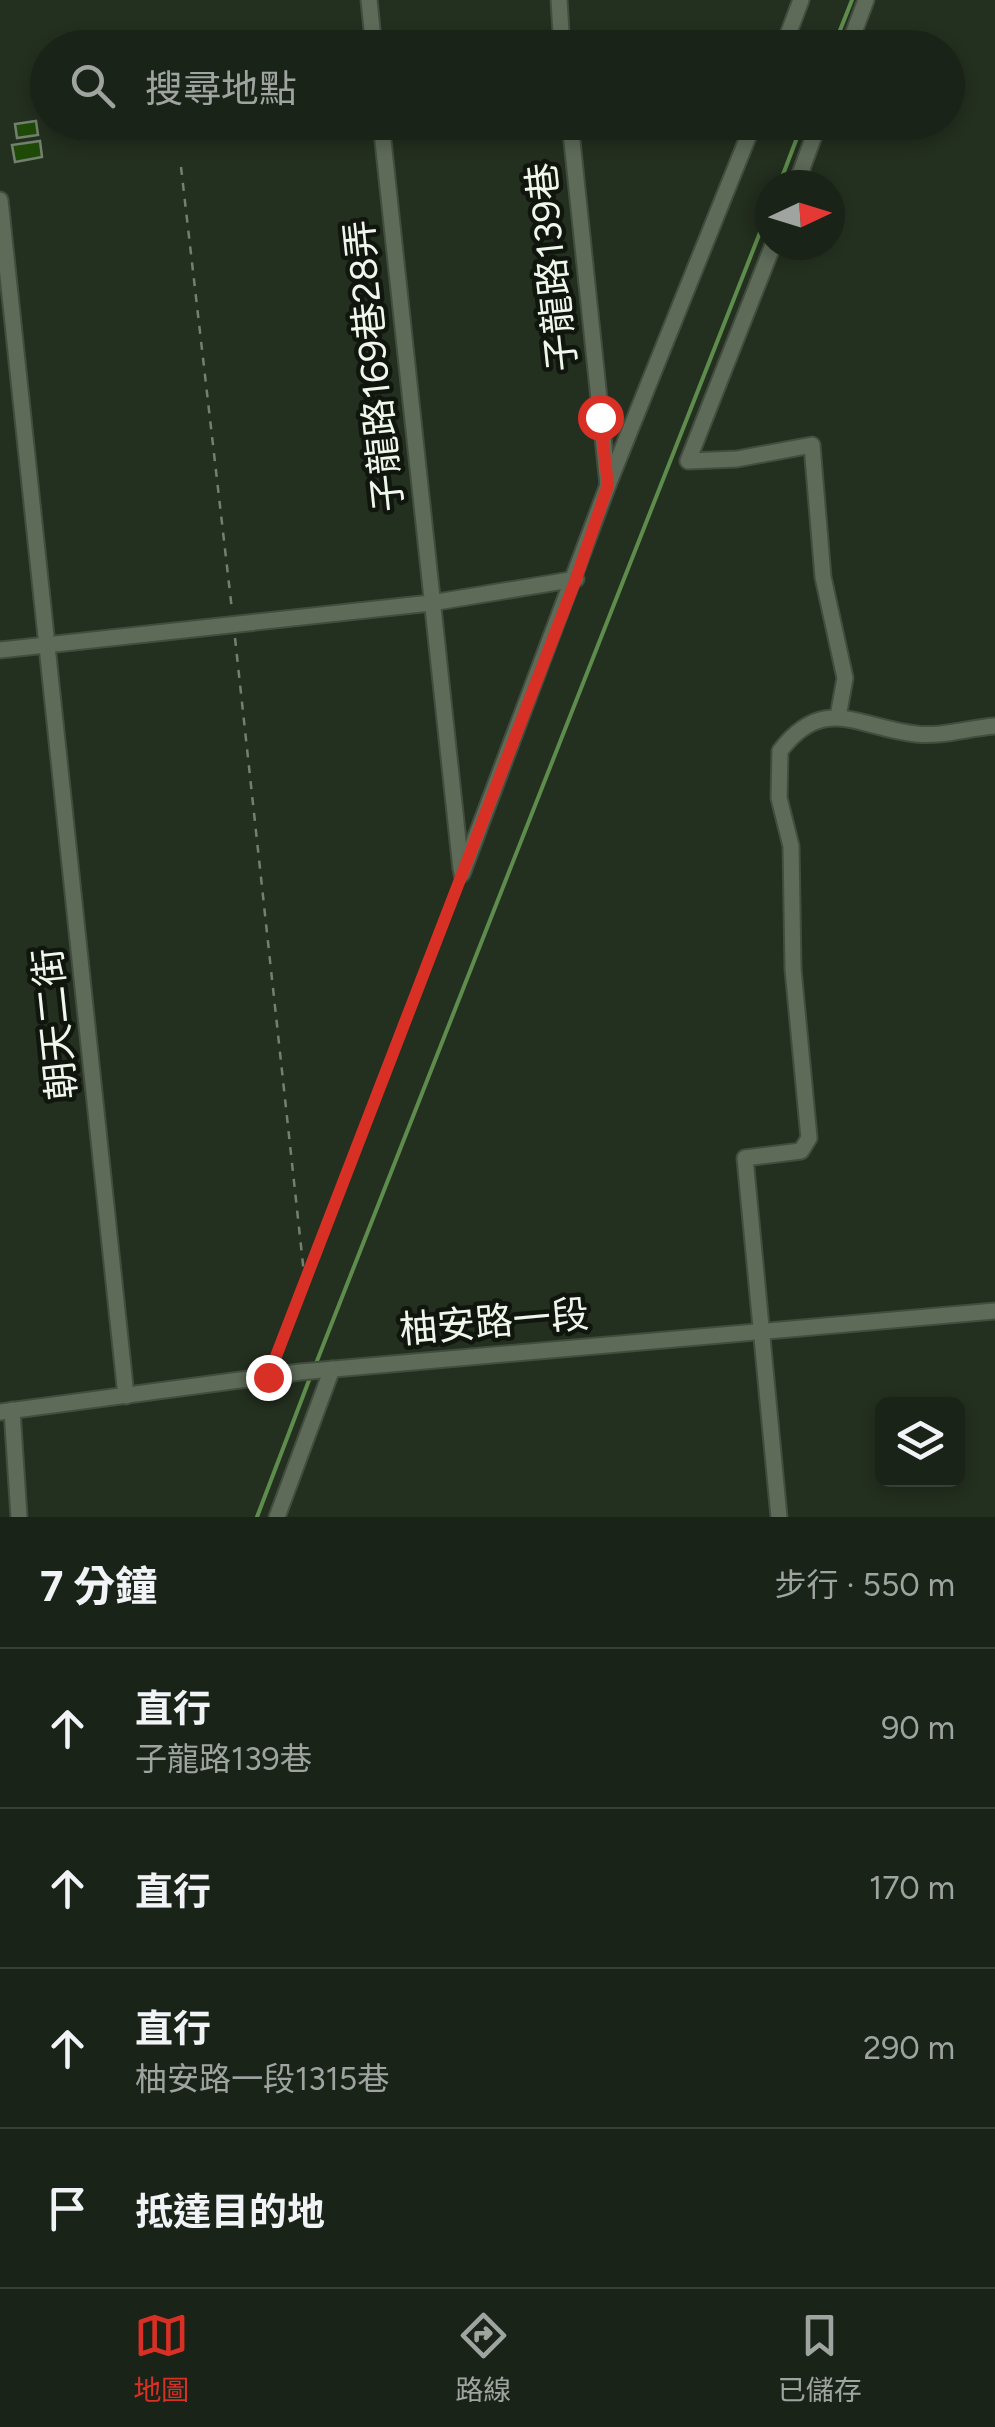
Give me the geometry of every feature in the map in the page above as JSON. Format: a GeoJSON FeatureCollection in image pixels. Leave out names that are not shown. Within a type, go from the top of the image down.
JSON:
{"type":"FeatureCollection","features":[{"type":"Feature","properties":{"kind":"street"},"geometry":{"type":"LineString","coordinates":[[369,0],[372,30]]}},
{"type":"Feature","properties":{"kind":"street"},"geometry":{"type":"LineString","coordinates":[[559,0],[561,30]]}},
{"type":"Feature","properties":{"kind":"street"},"geometry":{"type":"LineString","coordinates":[[790,30],[801,0]]}},
{"type":"Feature","properties":{"kind":"street"},"geometry":{"type":"LineString","coordinates":[[855,30],[866,0]]}},
{"type":"Feature","properties":{"kind":"street","name":"子龍路169巷28弄"},"geometry":{"type":"LineString","coordinates":[[383,140],[462,874]]}},
{"type":"Feature","properties":{"kind":"street","name":"子龍路139巷"},"geometry":{"type":"LineString","coordinates":[[462,874],[576,579],[608,485],[572,140]]}},
{"type":"Feature","properties":{"kind":"street"},"geometry":{"type":"LineString","coordinates":[[608,485],[747,140]]}},
{"type":"Feature","properties":{"kind":"street"},"geometry":{"type":"LineString","coordinates":[[802,170],[813,140]]}},
{"type":"Feature","properties":{"kind":"street","name":"朝天二街"},"geometry":{"type":"LineString","coordinates":[[0,200],[126,1396]]}},
{"type":"Feature","properties":{"kind":"street"},"geometry":{"type":"LineString","coordinates":[[767,260],[688,461],[736,459],[812,445],[822,577],[845,678],[838,718]]}},
{"type":"Feature","properties":{"kind":"street"},"geometry":{"type":"LineString","coordinates":[[0,650],[432,603],[576,579]]}},
{"type":"Feature","properties":{"kind":"street"},"geometry":{"type":"LineString","coordinates":[[779,1517],[745,1158],[801,1151],[809,1138],[793,970],[790,846],[778,798],[780,751],[808,721],[838,718],[920,735],[995,726]]}},
{"type":"Feature","properties":{"kind":"street","name":"柚安路一段"},"geometry":{"type":"LineString","coordinates":[[6,1411],[332,1369],[995,1312]]}},
{"type":"Feature","properties":{"kind":"street"},"geometry":{"type":"LineString","coordinates":[[276,1517],[332,1369]]}},
{"type":"Feature","properties":{"kind":"street"},"geometry":{"type":"LineString","coordinates":[[6,1411],[19,1517]]}},
{"type":"Feature","properties":{"kind":"path"},"geometry":{"type":"LineString","coordinates":[[180,167],[305,1283]]}},
{"type":"Feature","properties":{"kind":"path"},"geometry":{"type":"LineString","coordinates":[[268,1377],[462,874]]}},
{"type":"Feature","properties":{"kind":"building"},"geometry":{"type":"Polygon","coordinates":[[[30,122],[30,136],[17,138],[15,124],[30,122]]]}},
{"type":"Feature","properties":{"kind":"building"},"geometry":{"type":"Polygon","coordinates":[[[40,141],[42,157],[15,162],[12,145],[40,141]]]}},
{"type":"Feature","properties":{"kind":"waterway"},"geometry":{"type":"LineString","coordinates":[[840,30],[852,0]]}},
{"type":"Feature","properties":{"kind":"waterway"},"geometry":{"type":"LineString","coordinates":[[785,170],[796,140]]}},
{"type":"Feature","properties":{"kind":"waterway"},"geometry":{"type":"LineString","coordinates":[[315,1366],[755,245]]}},
{"type":"Feature","properties":{"kind":"waterway"},"geometry":{"type":"LineString","coordinates":[[257,1517],[311,1375]]}},
{"type":"Feature","properties":{"kind":"route"},"geometry":{"type":"LineString","coordinates":[[268,1377],[576,579],[608,485],[600,417]]}}]}
